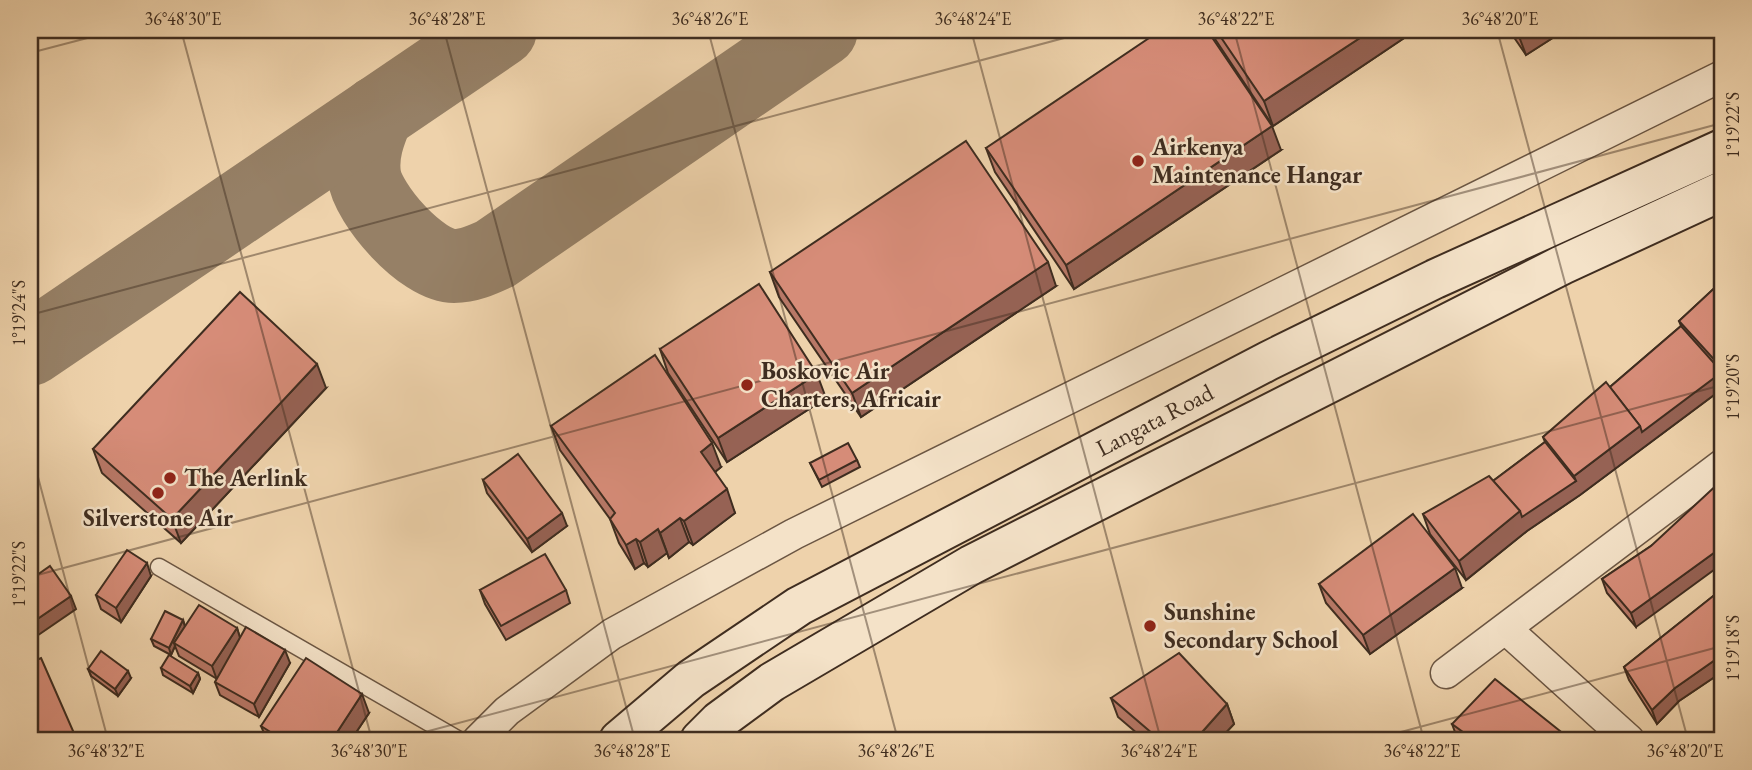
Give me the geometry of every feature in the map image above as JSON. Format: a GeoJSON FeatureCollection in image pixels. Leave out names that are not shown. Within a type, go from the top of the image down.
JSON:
{"type":"FeatureCollection","features":[{"type":"Feature","properties":{"kind":"main road","name":"Langata Road"},"geometry":{"type":"LineString","coordinates":[[619,740],[691,678],[799,606],[1268,361],[1436,279],[1722,149]]}},
{"type":"Feature","properties":{"kind":"main road","name":"Langata Road"},"geometry":{"type":"LineString","coordinates":[[700,740],[719,721],[772,682],[971,565],[1562,265],[1722,191]]}},
{"type":"Feature","properties":{"kind":"street"},"geometry":{"type":"LineString","coordinates":[[478,740],[507,711],[612,635],[794,534],[1722,76]]}},
{"type":"Feature","properties":{"kind":"street"},"geometry":{"type":"LineString","coordinates":[[1446,673],[1722,466]]}},
{"type":"Feature","properties":{"kind":"street"},"geometry":{"type":"LineString","coordinates":[[1506,629],[1629,740]]}},
{"type":"Feature","properties":{"kind":"lane"},"geometry":{"type":"LineString","coordinates":[[159,567],[459,740]]}},
{"type":"Feature","properties":{"kind":"building","name":"Airkenya Maintenance Hangar"},"geometry":{"type":"Polygon","coordinates":[[[1161,30],[1207,30],[1272,126],[1066,265],[986,148],[1161,30]]]}},
{"type":"Feature","properties":{"kind":"building"},"geometry":{"type":"Polygon","coordinates":[[[1216,30],[1372,30],[1264,101],[1216,30]]]}},
{"type":"Feature","properties":{"kind":"building"},"geometry":{"type":"Polygon","coordinates":[[[966,141],[1048,262],[852,393],[770,272],[966,141]]]}},
{"type":"Feature","properties":{"kind":"building"},"geometry":{"type":"Polygon","coordinates":[[[1722,281],[1722,364],[1720,366],[1679,321],[1722,281]]]}},
{"type":"Feature","properties":{"kind":"building","name":"Boskovic Air Charters, Africair"},"geometry":{"type":"Polygon","coordinates":[[[759,284],[817,374],[718,438],[660,349],[759,284]]]}},
{"type":"Feature","properties":{"kind":"building"},"geometry":{"type":"Polygon","coordinates":[[[240,292],[317,364],[172,519],[93,449],[240,292]]]}},
{"type":"Feature","properties":{"kind":"building"},"geometry":{"type":"Polygon","coordinates":[[[1681,326],[1722,372],[1642,432],[1610,387],[1681,326]]]}},
{"type":"Feature","properties":{"kind":"building"},"geometry":{"type":"Polygon","coordinates":[[[655,355],[712,443],[701,452],[727,489],[684,521],[680,518],[660,533],[658,529],[640,542],[636,539],[626,545],[610,519],[615,513],[551,426],[655,355]]]}},
{"type":"Feature","properties":{"kind":"building"},"geometry":{"type":"Polygon","coordinates":[[[1606,382],[1640,426],[1574,476],[1543,437],[1606,382]]]}},
{"type":"Feature","properties":{"kind":"building"},"geometry":{"type":"Polygon","coordinates":[[[1545,442],[1576,481],[1522,517],[1520,511],[1493,481],[1545,442]]]}},
{"type":"Feature","properties":{"kind":"building"},"geometry":{"type":"Polygon","coordinates":[[[848,443],[857,460],[819,480],[810,463],[848,443]]]}},
{"type":"Feature","properties":{"kind":"building"},"geometry":{"type":"Polygon","coordinates":[[[518,454],[562,513],[527,539],[483,480],[518,454]]]}},
{"type":"Feature","properties":{"kind":"building"},"geometry":{"type":"Polygon","coordinates":[[[1489,476],[1520,511],[1459,561],[1423,514],[1489,476]]]}},
{"type":"Feature","properties":{"kind":"building"},"geometry":{"type":"Polygon","coordinates":[[[1722,480],[1722,547],[1631,613],[1602,579],[1651,546],[1722,480]]]}},
{"type":"Feature","properties":{"kind":"building"},"geometry":{"type":"Polygon","coordinates":[[[1413,514],[1455,568],[1363,635],[1319,584],[1413,514]]]}},
{"type":"Feature","properties":{"kind":"building"},"geometry":{"type":"Polygon","coordinates":[[[127,550],[147,563],[116,608],[96,595],[127,550]]]}},
{"type":"Feature","properties":{"kind":"building"},"geometry":{"type":"Polygon","coordinates":[[[545,554],[566,590],[501,626],[480,590],[545,554]]]}},
{"type":"Feature","properties":{"kind":"building"},"geometry":{"type":"Polygon","coordinates":[[[50,566],[71,596],[30,624],[30,580],[50,566]]]}},
{"type":"Feature","properties":{"kind":"building"},"geometry":{"type":"Polygon","coordinates":[[[1722,589],[1722,655],[1675,688],[1652,710],[1624,667],[1722,589]]]}},
{"type":"Feature","properties":{"kind":"building"},"geometry":{"type":"Polygon","coordinates":[[[199,605],[237,628],[212,666],[174,643],[199,605]]]}},
{"type":"Feature","properties":{"kind":"building"},"geometry":{"type":"Polygon","coordinates":[[[165,611],[183,620],[169,648],[151,639],[165,611]]]}},
{"type":"Feature","properties":{"kind":"building"},"geometry":{"type":"Polygon","coordinates":[[[246,627],[285,650],[254,704],[215,682],[246,627]]]}},
{"type":"Feature","properties":{"kind":"building"},"geometry":{"type":"Polygon","coordinates":[[[101,651],[128,671],[115,689],[88,669],[101,651]]]}},
{"type":"Feature","properties":{"kind":"building"},"geometry":{"type":"Polygon","coordinates":[[[1179,653],[1227,704],[1195,740],[1160,740],[1111,698],[1179,653]]]}},
{"type":"Feature","properties":{"kind":"building"},"geometry":{"type":"Polygon","coordinates":[[[169,655],[198,673],[190,686],[161,668],[169,655]]]}},
{"type":"Feature","properties":{"kind":"building"},"geometry":{"type":"Polygon","coordinates":[[[41,658],[77,740],[30,740],[30,663],[41,658]]]}},
{"type":"Feature","properties":{"kind":"building"},"geometry":{"type":"Polygon","coordinates":[[[306,658],[362,694],[332,740],[283,740],[261,726],[306,658]]]}},
{"type":"Feature","properties":{"kind":"building"},"geometry":{"type":"Polygon","coordinates":[[[1495,679],[1571,740],[1474,740],[1452,724],[1495,679]]]}},
{"type":"Feature","properties":{"kind":"taxiway"},"geometry":{"type":"LineString","coordinates":[[30,349],[500,30]]}},
{"type":"Feature","properties":{"kind":"taxiway"},"geometry":{"type":"LineString","coordinates":[[377,113],[366,143],[363,167],[375,202],[398,232],[427,256],[441,263],[465,265],[495,254],[821,30]]}},
{"type":"Feature","properties":{"kind":"place","name":"Airkenya Maintenance Hangar"},"geometry":{"type":"Point","coordinates":[1138,161]}},
{"type":"Feature","properties":{"kind":"place","name":"Boskovic Air Charters, Africair"},"geometry":{"type":"Point","coordinates":[747,385]}},
{"type":"Feature","properties":{"kind":"place","name":"The Aerlink"},"geometry":{"type":"Point","coordinates":[170,478]}},
{"type":"Feature","properties":{"kind":"place","name":"Silverstone Air"},"geometry":{"type":"Point","coordinates":[158,493]}},
{"type":"Feature","properties":{"kind":"place","name":"Sunshine Secondary School"},"geometry":{"type":"Point","coordinates":[1150,626]}}]}
